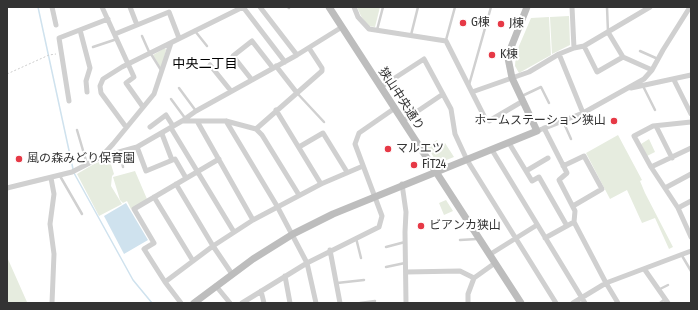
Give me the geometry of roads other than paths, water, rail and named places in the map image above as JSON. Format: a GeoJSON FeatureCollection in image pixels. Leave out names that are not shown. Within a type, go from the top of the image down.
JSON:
{"type":"FeatureCollection","features":[{"type":"Feature","properties":{"kind":"street"},"geometry":{"type":"LineString","coordinates":[[52,7],[56,25]]}},
{"type":"Feature","properties":{"kind":"street"},"geometry":{"type":"LineString","coordinates":[[102,7],[134,77],[126,83],[143,107]]}},
{"type":"Feature","properties":{"kind":"street"},"geometry":{"type":"LineString","coordinates":[[130,7],[137,25]]}},
{"type":"Feature","properties":{"kind":"street"},"geometry":{"type":"LineString","coordinates":[[126,127],[101,93],[100,90],[103,79],[128,64],[150,54],[234,9],[243,7],[285,62]]}},
{"type":"Feature","properties":{"kind":"street"},"geometry":{"type":"LineString","coordinates":[[260,7],[297,55]]}},
{"type":"Feature","properties":{"kind":"street","name":"狭山中央通り"},"geometry":{"type":"LineString","coordinates":[[329,7],[495,263],[518,302]]}},
{"type":"Feature","properties":{"kind":"street"},"geometry":{"type":"LineString","coordinates":[[354,7],[364,26],[369,29],[446,41],[486,120],[489,121],[522,98]]}},
{"type":"Feature","properties":{"kind":"street"},"geometry":{"type":"LineString","coordinates":[[527,7],[510,50],[509,63],[512,78],[522,98],[567,174],[559,180],[575,211],[574,222],[618,303]]}},
{"type":"Feature","properties":{"kind":"street"},"geometry":{"type":"LineString","coordinates":[[572,7],[574,48]]}},
{"type":"Feature","properties":{"kind":"street"},"geometry":{"type":"LineString","coordinates":[[472,92],[529,72],[559,54],[584,46],[642,9],[650,7]]}},
{"type":"Feature","properties":{"kind":"street"},"geometry":{"type":"LineString","coordinates":[[197,302],[232,274],[293,234],[333,214],[374,195],[467,160],[583,113],[644,79],[652,70],[690,7]]}},
{"type":"Feature","properties":{"kind":"street"},"geometry":{"type":"LineString","coordinates":[[116,36],[168,10],[179,38]]}},
{"type":"Feature","properties":{"kind":"street"},"geometry":{"type":"LineString","coordinates":[[69,101],[59,38],[108,19]]}},
{"type":"Feature","properties":{"kind":"street"},"geometry":{"type":"LineString","coordinates":[[7,188],[60,176],[74,171],[101,157],[120,153],[137,147],[162,134],[196,111],[309,48],[342,27]]}},
{"type":"Feature","properties":{"kind":"street"},"geometry":{"type":"LineString","coordinates":[[80,30],[90,68],[86,81],[87,92]]}},
{"type":"Feature","properties":{"kind":"street"},"geometry":{"type":"LineString","coordinates":[[608,32],[623,57],[652,70]]}},
{"type":"Feature","properties":{"kind":"street"},"geometry":{"type":"LineString","coordinates":[[252,80],[233,56],[252,41],[297,93]]}},
{"type":"Feature","properties":{"kind":"street"},"geometry":{"type":"LineString","coordinates":[[101,157],[154,94],[171,43]]}},
{"type":"Feature","properties":{"kind":"street"},"geometry":{"type":"LineString","coordinates":[[584,46],[597,72],[623,57]]}},
{"type":"Feature","properties":{"kind":"street"},"geometry":{"type":"LineString","coordinates":[[256,129],[323,70],[309,48]]}},
{"type":"Feature","properties":{"kind":"street"},"geometry":{"type":"LineString","coordinates":[[559,54],[583,113]]}},
{"type":"Feature","properties":{"kind":"street"},"geometry":{"type":"LineString","coordinates":[[381,87],[424,59],[451,109],[455,134],[467,160],[556,303]]}},
{"type":"Feature","properties":{"kind":"street"},"geometry":{"type":"LineString","coordinates":[[210,65],[231,91]]}},
{"type":"Feature","properties":{"kind":"street"},"geometry":{"type":"LineString","coordinates":[[630,87],[674,80],[691,75]]}},
{"type":"Feature","properties":{"kind":"street"},"geometry":{"type":"LineString","coordinates":[[674,80],[691,114]]}},
{"type":"Feature","properties":{"kind":"street"},"geometry":{"type":"LineString","coordinates":[[403,121],[443,94]]}},
{"type":"Feature","properties":{"kind":"street"},"geometry":{"type":"LineString","coordinates":[[242,303],[307,263],[330,250],[377,229],[381,224],[382,216],[355,144],[356,137],[362,131],[395,108]]}},
{"type":"Feature","properties":{"kind":"street"},"geometry":{"type":"LineString","coordinates":[[276,110],[321,184]]}},
{"type":"Feature","properties":{"kind":"street"},"geometry":{"type":"LineString","coordinates":[[150,127],[166,115],[234,232]]}},
{"type":"Feature","properties":{"kind":"street"},"geometry":{"type":"LineString","coordinates":[[184,119],[197,121],[226,121],[256,129],[262,135],[299,195]]}},
{"type":"Feature","properties":{"kind":"street"},"geometry":{"type":"LineString","coordinates":[[197,121],[253,220]]}},
{"type":"Feature","properties":{"kind":"street"},"geometry":{"type":"LineString","coordinates":[[226,121],[293,234],[307,263],[316,303]]}},
{"type":"Feature","properties":{"kind":"street"},"geometry":{"type":"LineString","coordinates":[[691,122],[653,126],[634,136],[651,167],[689,223],[691,237]]}},
{"type":"Feature","properties":{"kind":"street"},"geometry":{"type":"LineString","coordinates":[[656,126],[672,158]]}},
{"type":"Feature","properties":{"kind":"street"},"geometry":{"type":"LineString","coordinates":[[299,147],[323,133],[347,172]]}},
{"type":"Feature","properties":{"kind":"street"},"geometry":{"type":"LineString","coordinates":[[162,134],[172,160]]}},
{"type":"Feature","properties":{"kind":"street"},"geometry":{"type":"LineString","coordinates":[[509,143],[532,181],[539,177],[567,226]]}},
{"type":"Feature","properties":{"kind":"street"},"geometry":{"type":"LineString","coordinates":[[137,147],[146,171],[175,159],[186,178]]}},
{"type":"Feature","properties":{"kind":"street"},"geometry":{"type":"LineString","coordinates":[[651,167],[691,148]]}},
{"type":"Feature","properties":{"kind":"street"},"geometry":{"type":"LineString","coordinates":[[492,150],[583,301]]}},
{"type":"Feature","properties":{"kind":"street"},"geometry":{"type":"LineString","coordinates":[[563,166],[584,156],[602,189],[573,206]]}},
{"type":"Feature","properties":{"kind":"street"},"geometry":{"type":"LineString","coordinates":[[526,171],[548,158]]}},
{"type":"Feature","properties":{"kind":"street"},"geometry":{"type":"LineString","coordinates":[[181,303],[165,282],[144,249],[154,243],[134,209],[218,159]]}},
{"type":"Feature","properties":{"kind":"street"},"geometry":{"type":"LineString","coordinates":[[165,282],[213,246],[253,220],[321,184],[363,166]]}},
{"type":"Feature","properties":{"kind":"street"},"geometry":{"type":"LineString","coordinates":[[665,188],[691,174]]}},
{"type":"Feature","properties":{"kind":"street"},"geometry":{"type":"LineString","coordinates":[[51,178],[54,194],[50,224],[54,254],[52,303]]}},
{"type":"Feature","properties":{"kind":"street"},"geometry":{"type":"LineString","coordinates":[[176,184],[213,246],[232,274]]}},
{"type":"Feature","properties":{"kind":"street"},"geometry":{"type":"LineString","coordinates":[[402,184],[406,212],[406,303]]}},
{"type":"Feature","properties":{"kind":"street"},"geometry":{"type":"LineString","coordinates":[[154,198],[192,261]]}},
{"type":"Feature","properties":{"kind":"street"},"geometry":{"type":"LineString","coordinates":[[678,208],[691,201]]}},
{"type":"Feature","properties":{"kind":"street"},"geometry":{"type":"LineString","coordinates":[[545,238],[574,222]]}},
{"type":"Feature","properties":{"kind":"street"},"geometry":{"type":"LineString","coordinates":[[489,255],[537,225]]}},
{"type":"Feature","properties":{"kind":"street"},"geometry":{"type":"LineString","coordinates":[[330,250],[340,303]]}},
{"type":"Feature","properties":{"kind":"street"},"geometry":{"type":"LineString","coordinates":[[574,303],[583,301],[606,283],[645,270],[691,251]]}},
{"type":"Feature","properties":{"kind":"street"},"geometry":{"type":"LineString","coordinates":[[468,303],[468,294],[474,278],[495,263]]}},
{"type":"Feature","properties":{"kind":"street"},"geometry":{"type":"LineString","coordinates":[[645,270],[667,301]]}},
{"type":"Feature","properties":{"kind":"street"},"geometry":{"type":"LineString","coordinates":[[406,272],[460,271],[474,278]]}},
{"type":"Feature","properties":{"kind":"street"},"geometry":{"type":"LineString","coordinates":[[285,276],[290,303]]}},
{"type":"Feature","properties":{"kind":"street"},"geometry":{"type":"LineString","coordinates":[[216,286],[230,303]]}},
{"type":"Feature","properties":{"kind":"street"},"geometry":{"type":"LineString","coordinates":[[261,290],[264,303]]}},
{"type":"Feature","properties":{"kind":"lane"},"geometry":{"type":"LineString","coordinates":[[377,30],[383,7]]}},
{"type":"Feature","properties":{"kind":"lane"},"geometry":{"type":"LineString","coordinates":[[411,35],[418,7]]}},
{"type":"Feature","properties":{"kind":"lane"},"geometry":{"type":"LineString","coordinates":[[446,41],[455,7]]}},
{"type":"Feature","properties":{"kind":"lane"},"geometry":{"type":"LineString","coordinates":[[469,85],[491,7]]}},
{"type":"Feature","properties":{"kind":"lane"},"geometry":{"type":"LineString","coordinates":[[607,7],[608,32]]}},
{"type":"Feature","properties":{"kind":"lane"},"geometry":{"type":"LineString","coordinates":[[195,30],[207,46]]}},
{"type":"Feature","properties":{"kind":"lane"},"geometry":{"type":"LineString","coordinates":[[93,47],[116,36]]}},
{"type":"Feature","properties":{"kind":"lane"},"geometry":{"type":"LineString","coordinates":[[142,36],[150,54],[161,70]]}},
{"type":"Feature","properties":{"kind":"lane"},"geometry":{"type":"LineString","coordinates":[[640,51],[658,59]]}},
{"type":"Feature","properties":{"kind":"lane"},"geometry":{"type":"LineString","coordinates":[[643,86],[655,110]]}},
{"type":"Feature","properties":{"kind":"lane"},"geometry":{"type":"LineString","coordinates":[[522,98],[541,87],[549,103]]}},
{"type":"Feature","properties":{"kind":"lane"},"geometry":{"type":"LineString","coordinates":[[179,88],[196,111]]}},
{"type":"Feature","properties":{"kind":"lane"},"geometry":{"type":"LineString","coordinates":[[297,93],[324,122]]}},
{"type":"Feature","properties":{"kind":"lane"},"geometry":{"type":"LineString","coordinates":[[171,99],[184,119]]}},
{"type":"Feature","properties":{"kind":"lane"},"geometry":{"type":"LineString","coordinates":[[563,121],[571,139]]}},
{"type":"Feature","properties":{"kind":"lane"},"geometry":{"type":"LineString","coordinates":[[77,130],[87,164]]}},
{"type":"Feature","properties":{"kind":"lane"},"geometry":{"type":"LineString","coordinates":[[120,153],[123,167]]}},
{"type":"Feature","properties":{"kind":"lane"},"geometry":{"type":"LineString","coordinates":[[60,176],[82,214]]}},
{"type":"Feature","properties":{"kind":"lane"},"geometry":{"type":"LineString","coordinates":[[356,238],[361,258]]}},
{"type":"Feature","properties":{"kind":"lane"},"geometry":{"type":"LineString","coordinates":[[460,240],[478,238]]}},
{"type":"Feature","properties":{"kind":"lane"},"geometry":{"type":"LineString","coordinates":[[386,247],[405,242]]}},
{"type":"Feature","properties":{"kind":"lane"},"geometry":{"type":"LineString","coordinates":[[681,254],[691,271]]}},
{"type":"Feature","properties":{"kind":"lane"},"geometry":{"type":"LineString","coordinates":[[386,267],[406,263]]}},
{"type":"Feature","properties":{"kind":"lane"},"geometry":{"type":"LineString","coordinates":[[337,283],[364,280]]}},
{"type":"Feature","properties":{"kind":"lane"},"geometry":{"type":"LineString","coordinates":[[659,290],[668,284]]}},
{"type":"Feature","properties":{"kind":"lane"},"geometry":{"type":"LineString","coordinates":[[360,303],[376,301]]}},
{"type":"Feature","properties":{"kind":"lane"},"geometry":{"type":"LineString","coordinates":[[660,303],[667,301]]}},
{"type":"Feature","properties":{"kind":"water"},"geometry":{"type":"Polygon","coordinates":[[[126,203],[148,240],[124,254],[104,216],[126,203]]]}},
{"type":"Feature","properties":{"kind":"waterway"},"geometry":{"type":"LineString","coordinates":[[38,7],[73,169]]}},
{"type":"Feature","properties":{"kind":"waterway"},"geometry":{"type":"LineString","coordinates":[[74,173],[133,280],[152,303]]}},
{"type":"Feature","properties":{"kind":"place","name":"G棟"},"geometry":{"type":"Point","coordinates":[463,23]}},
{"type":"Feature","properties":{"kind":"place","name":"J棟"},"geometry":{"type":"Point","coordinates":[501,24]}},
{"type":"Feature","properties":{"kind":"place","name":"K棟"},"geometry":{"type":"Point","coordinates":[492,55]}},
{"type":"Feature","properties":{"kind":"place","name":"ホームステーション狭山"},"geometry":{"type":"Point","coordinates":[614,121]}},
{"type":"Feature","properties":{"kind":"place","name":"マルエツ"},"geometry":{"type":"Point","coordinates":[388,149]}},
{"type":"Feature","properties":{"kind":"place","name":"風の森みどり保育園"},"geometry":{"type":"Point","coordinates":[19,159]}},
{"type":"Feature","properties":{"kind":"place","name":"FiT24"},"geometry":{"type":"Point","coordinates":[414,165]}},
{"type":"Feature","properties":{"kind":"place","name":"ビアンカ狭山"},"geometry":{"type":"Point","coordinates":[421,226]}},
{"type":"Feature","properties":{"kind":"district","name":"中央二丁目"},"geometry":{"type":"Point","coordinates":[205,64]}}]}
